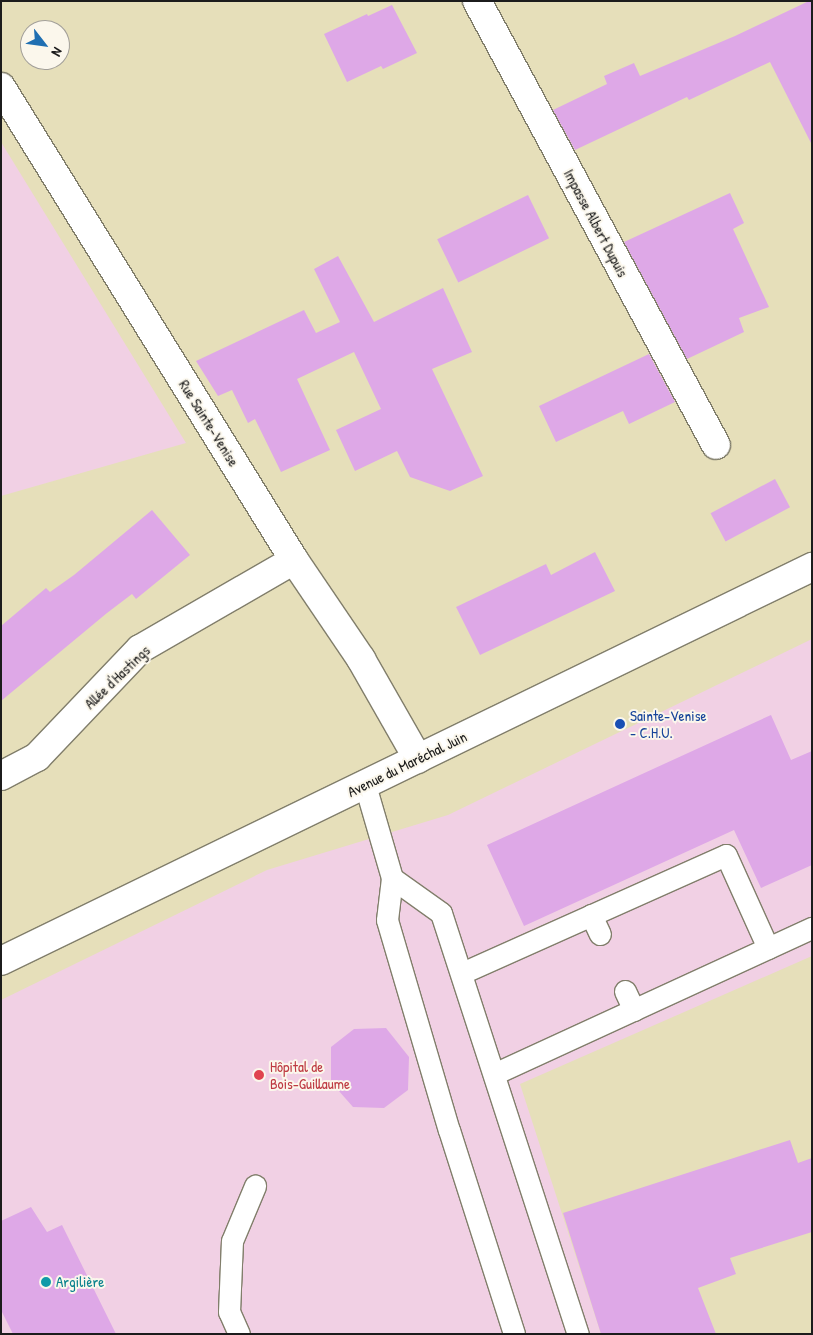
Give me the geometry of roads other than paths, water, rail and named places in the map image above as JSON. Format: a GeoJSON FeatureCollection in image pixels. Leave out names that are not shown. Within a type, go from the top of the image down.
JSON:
{"type":"FeatureCollection","features":[{"type":"Feature","properties":{"kind":"street","name":"Impasse Albert Dupuis"},"geometry":{"type":"LineString","coordinates":[[477,1],[716,445]]}},
{"type":"Feature","properties":{"kind":"street","name":"Rue Sainte-Venise"},"geometry":{"type":"LineString","coordinates":[[1,87],[294,560],[361,659],[418,759]]}},
{"type":"Feature","properties":{"kind":"street","name":"Allée d'Hastings"},"geometry":{"type":"LineString","coordinates":[[1,776],[37,757],[140,649],[294,560]]}},
{"type":"Feature","properties":{"kind":"street","name":"Avenue du Maréchal Juin"},"geometry":{"type":"LineString","coordinates":[[1,961],[812,567]]}},
{"type":"Feature","properties":{"kind":"lane"},"geometry":{"type":"LineString","coordinates":[[365,785],[392,878],[387,920],[514,1334]]}},
{"type":"Feature","properties":{"kind":"lane"},"geometry":{"type":"LineString","coordinates":[[462,973],[726,855],[768,948]]}},
{"type":"Feature","properties":{"kind":"lane"},"geometry":{"type":"LineString","coordinates":[[392,878],[441,913],[578,1334]]}},
{"type":"Feature","properties":{"kind":"lane"},"geometry":{"type":"LineString","coordinates":[[591,915],[600,934]]}},
{"type":"Feature","properties":{"kind":"lane"},"geometry":{"type":"LineString","coordinates":[[494,1074],[630,1001],[768,948],[812,928]]}},
{"type":"Feature","properties":{"kind":"lane"},"geometry":{"type":"LineString","coordinates":[[240,1334],[229,1312],[232,1241],[255,1186]]}},
{"type":"Feature","properties":{"kind":"place","name":"Sainte-Venise - C.H.U."},"geometry":{"type":"Point","coordinates":[620,724]}},
{"type":"Feature","properties":{"kind":"place","name":"Hôpital de Bois-Guillaume"},"geometry":{"type":"Point","coordinates":[259,1075]}},
{"type":"Feature","properties":{"kind":"place","name":"Argilière"},"geometry":{"type":"Point","coordinates":[46,1282]}}]}
